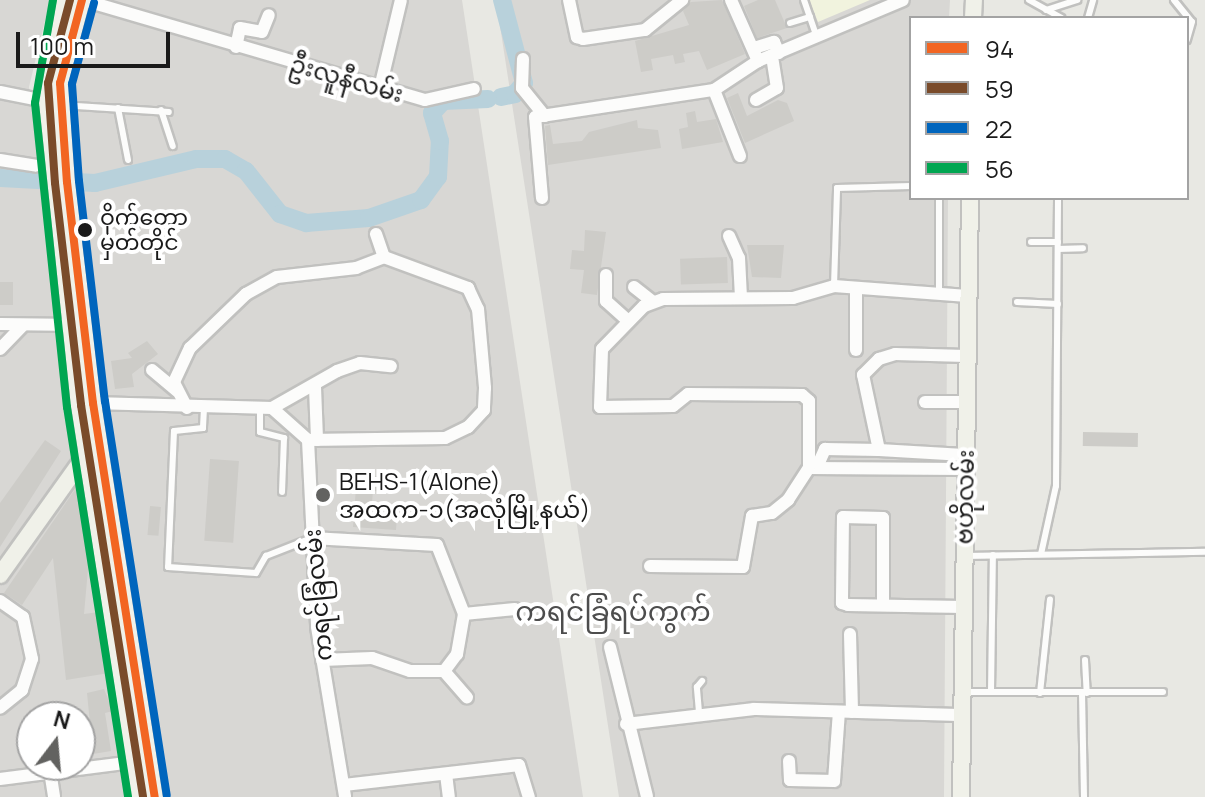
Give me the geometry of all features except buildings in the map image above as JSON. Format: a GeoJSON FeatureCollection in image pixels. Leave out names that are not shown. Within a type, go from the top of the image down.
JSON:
{"type":"FeatureCollection","features":[{"type":"Feature","properties":{"kind":"main road"},"geometry":{"type":"LineString","coordinates":[[65,0],[54,103],[78,325],[87,454],[142,761],[155,797]]}},
{"type":"Feature","properties":{"kind":"main road"},"geometry":{"type":"LineString","coordinates":[[54,103],[82,0]]}},
{"type":"Feature","properties":{"kind":"main road","name":"ဗဟိုလမ်း"},"geometry":{"type":"LineString","coordinates":[[961,797],[970,200]]}},
{"type":"Feature","properties":{"kind":"main road"},"geometry":{"type":"LineString","coordinates":[[78,325],[99,439],[123,649]]}},
{"type":"Feature","properties":{"kind":"main road"},"geometry":{"type":"LineString","coordinates":[[0,575],[99,439]]}},
{"type":"Feature","properties":{"kind":"main road"},"geometry":{"type":"LineString","coordinates":[[140,797],[142,761]]}},
{"type":"Feature","properties":{"kind":"street","name":"ဦးလူနီလမ်း"},"geometry":{"type":"LineString","coordinates":[[82,0],[425,100],[474,89]]}},
{"type":"Feature","properties":{"kind":"street"},"geometry":{"type":"LineString","coordinates":[[380,88],[401,0]]}},
{"type":"Feature","properties":{"kind":"street"},"geometry":{"type":"LineString","coordinates":[[569,0],[577,37],[583,39],[645,30],[677,1]]}},
{"type":"Feature","properties":{"kind":"street"},"geometry":{"type":"LineString","coordinates":[[731,0],[756,55]]}},
{"type":"Feature","properties":{"kind":"street"},"geometry":{"type":"LineString","coordinates":[[775,54],[903,0]]}},
{"type":"Feature","properties":{"kind":"street"},"geometry":{"type":"LineString","coordinates":[[236,47],[240,28],[262,32],[269,15]]}},
{"type":"Feature","properties":{"kind":"street"},"geometry":{"type":"LineString","coordinates":[[542,198],[534,122],[545,116],[714,90],[774,42],[776,91],[756,100]]}},
{"type":"Feature","properties":{"kind":"street"},"geometry":{"type":"LineString","coordinates":[[523,59],[522,88],[545,116]]}},
{"type":"Feature","properties":{"kind":"street"},"geometry":{"type":"LineString","coordinates":[[714,90],[740,156]]}},
{"type":"Feature","properties":{"kind":"street"},"geometry":{"type":"LineString","coordinates":[[0,92],[54,103]]}},
{"type":"Feature","properties":{"kind":"street"},"geometry":{"type":"LineString","coordinates":[[0,160],[36,166]]}},
{"type":"Feature","properties":{"kind":"street"},"geometry":{"type":"LineString","coordinates":[[376,234],[384,257]]}},
{"type":"Feature","properties":{"kind":"street"},"geometry":{"type":"LineString","coordinates":[[729,236],[739,258],[741,298]]}},
{"type":"Feature","properties":{"kind":"street"},"geometry":{"type":"LineString","coordinates":[[187,408],[174,382],[190,348],[246,294],[297,271],[356,268],[384,257],[416,264],[468,288],[478,309],[484,410],[445,438],[312,440],[266,408]]}},
{"type":"Feature","properties":{"kind":"street"},"geometry":{"type":"LineString","coordinates":[[606,275],[606,301],[628,321]]}},
{"type":"Feature","properties":{"kind":"street"},"geometry":{"type":"LineString","coordinates":[[813,468],[809,401],[802,395],[688,394],[673,406],[600,407],[600,357],[628,321],[652,301],[793,298],[834,286],[968,296]]}},
{"type":"Feature","properties":{"kind":"street"},"geometry":{"type":"LineString","coordinates":[[634,287],[652,301]]}},
{"type":"Feature","properties":{"kind":"street"},"geometry":{"type":"LineString","coordinates":[[856,289],[856,350]]}},
{"type":"Feature","properties":{"kind":"street"},"geometry":{"type":"LineString","coordinates":[[0,324],[78,325]]}},
{"type":"Feature","properties":{"kind":"street"},"geometry":{"type":"LineString","coordinates":[[0,349],[23,325]]}},
{"type":"Feature","properties":{"kind":"street"},"geometry":{"type":"LineString","coordinates":[[879,450],[863,375],[879,359],[966,356]]}},
{"type":"Feature","properties":{"kind":"street"},"geometry":{"type":"LineString","coordinates":[[93,403],[266,408],[360,363],[391,366]]}},
{"type":"Feature","properties":{"kind":"street"},"geometry":{"type":"LineString","coordinates":[[152,370],[177,391]]}},
{"type":"Feature","properties":{"kind":"street","name":"ကရင်ခြံလမ်း"},"geometry":{"type":"LineString","coordinates":[[315,387],[312,538],[322,660],[344,791]]}},
{"type":"Feature","properties":{"kind":"street"},"geometry":{"type":"LineString","coordinates":[[925,402],[966,402]]}},
{"type":"Feature","properties":{"kind":"street"},"geometry":{"type":"LineString","coordinates":[[650,566],[743,567],[752,516],[780,507],[825,449],[879,450],[964,462]]}},
{"type":"Feature","properties":{"kind":"street"},"geometry":{"type":"LineString","coordinates":[[813,468],[964,462]]}},
{"type":"Feature","properties":{"kind":"street"},"geometry":{"type":"LineString","coordinates":[[883,605],[883,518],[843,517],[842,603],[883,605],[963,607]]}},
{"type":"Feature","properties":{"kind":"street"},"geometry":{"type":"LineString","coordinates":[[312,538],[437,545],[464,614],[457,654],[444,671]]}},
{"type":"Feature","properties":{"kind":"street"},"geometry":{"type":"LineString","coordinates":[[0,601],[24,620],[30,677],[0,708]]}},
{"type":"Feature","properties":{"kind":"street"},"geometry":{"type":"LineString","coordinates":[[464,614],[515,609]]}},
{"type":"Feature","properties":{"kind":"street"},"geometry":{"type":"LineString","coordinates":[[789,761],[790,780],[834,781],[846,712],[850,634]]}},
{"type":"Feature","properties":{"kind":"street"},"geometry":{"type":"LineString","coordinates":[[610,647],[626,724],[647,797]]}},
{"type":"Feature","properties":{"kind":"street"},"geometry":{"type":"LineString","coordinates":[[322,660],[372,658],[410,671],[444,671],[467,697]]}},
{"type":"Feature","properties":{"kind":"street"},"geometry":{"type":"LineString","coordinates":[[626,724],[699,712],[961,715]]}},
{"type":"Feature","properties":{"kind":"street"},"geometry":{"type":"LineString","coordinates":[[96,766],[142,761]]}},
{"type":"Feature","properties":{"kind":"street"},"geometry":{"type":"LineString","coordinates":[[344,791],[365,782],[523,766],[529,797]]}},
{"type":"Feature","properties":{"kind":"street"},"geometry":{"type":"LineString","coordinates":[[446,774],[449,797]]}},
{"type":"Feature","properties":{"kind":"street"},"geometry":{"type":"LineString","coordinates":[[365,782],[371,797]]}},
{"type":"Feature","properties":{"kind":"lane"},"geometry":{"type":"LineString","coordinates":[[804,0],[817,37]]}},
{"type":"Feature","properties":{"kind":"lane"},"geometry":{"type":"LineString","coordinates":[[1029,0],[1057,16]]}},
{"type":"Feature","properties":{"kind":"lane"},"geometry":{"type":"LineString","coordinates":[[1046,10],[1077,0]]}},
{"type":"Feature","properties":{"kind":"lane"},"geometry":{"type":"LineString","coordinates":[[1174,0],[1187,16]]}},
{"type":"Feature","properties":{"kind":"lane"},"geometry":{"type":"LineString","coordinates":[[790,23],[810,17]]}},
{"type":"Feature","properties":{"kind":"lane"},"geometry":{"type":"LineString","coordinates":[[54,103],[169,112]]}},
{"type":"Feature","properties":{"kind":"lane"},"geometry":{"type":"LineString","coordinates":[[118,108],[128,160]]}},
{"type":"Feature","properties":{"kind":"lane"},"geometry":{"type":"LineString","coordinates":[[161,110],[173,146]]}},
{"type":"Feature","properties":{"kind":"lane"},"geometry":{"type":"LineString","coordinates":[[834,286],[837,188],[909,186]]}},
{"type":"Feature","properties":{"kind":"lane"},"geometry":{"type":"LineString","coordinates":[[939,200],[939,294]]}},
{"type":"Feature","properties":{"kind":"lane"},"geometry":{"type":"LineString","coordinates":[[1041,554],[1056,486],[1058,200]]}},
{"type":"Feature","properties":{"kind":"lane"},"geometry":{"type":"LineString","coordinates":[[1031,242],[1083,248]]}},
{"type":"Feature","properties":{"kind":"lane"},"geometry":{"type":"LineString","coordinates":[[1017,302],[1058,304]]}},
{"type":"Feature","properties":{"kind":"lane"},"geometry":{"type":"LineString","coordinates":[[204,408],[203,428],[174,431],[168,567],[256,573],[266,556],[312,538]]}},
{"type":"Feature","properties":{"kind":"lane"},"geometry":{"type":"LineString","coordinates":[[266,408],[260,432],[284,438],[282,492]]}},
{"type":"Feature","properties":{"kind":"lane"},"geometry":{"type":"LineString","coordinates":[[963,556],[1205,552]]}},
{"type":"Feature","properties":{"kind":"lane"},"geometry":{"type":"LineString","coordinates":[[991,692],[993,555]]}},
{"type":"Feature","properties":{"kind":"lane"},"geometry":{"type":"LineString","coordinates":[[1040,693],[1050,600]]}},
{"type":"Feature","properties":{"kind":"lane"},"geometry":{"type":"LineString","coordinates":[[1084,797],[1085,660]]}},
{"type":"Feature","properties":{"kind":"lane"},"geometry":{"type":"LineString","coordinates":[[699,712],[702,681]]}},
{"type":"Feature","properties":{"kind":"lane"},"geometry":{"type":"LineString","coordinates":[[962,692],[1163,692]]}},
{"type":"Feature","properties":{"kind":"shaded area"},"geometry":{"type":"Polygon","coordinates":[[[0,0],[50,0],[29,87],[125,797],[0,797],[0,0]]]}},
{"type":"Feature","properties":{"kind":"shaded area"},"geometry":{"type":"Polygon","coordinates":[[[91,0],[462,0],[583,797],[169,797],[95,323],[71,81],[91,0]]]}},
{"type":"Feature","properties":{"kind":"shaded area"},"geometry":{"type":"Polygon","coordinates":[[[496,0],[950,0],[949,16],[909,16],[909,200],[948,200],[944,797],[619,797],[496,0]]]}},
{"type":"Feature","properties":{"kind":"shaded area"},"geometry":{"type":"Polygon","coordinates":[[[809,0],[870,0],[818,22],[809,0]]]}},
{"type":"Feature","properties":{"kind":"waterway"},"geometry":{"type":"LineString","coordinates":[[501,97],[515,94],[524,83],[502,0]]}},
{"type":"Feature","properties":{"kind":"waterway"},"geometry":{"type":"LineString","coordinates":[[0,178],[95,183],[196,159],[225,159],[246,171],[280,214],[306,223],[369,218],[421,200],[438,177],[440,141],[432,113],[443,101],[488,99]]}},
{"type":"Feature","properties":{"kind":"transit line","name":"56"},"geometry":{"type":"LineString","coordinates":[[53,0],[35,103],[67,407],[128,797]]}},
{"type":"Feature","properties":{"kind":"transit line","name":"59"},"geometry":{"type":"LineString","coordinates":[[70,0],[48,83],[55,183],[81,405],[143,797]]}},
{"type":"Feature","properties":{"kind":"transit line","name":"94"},"geometry":{"type":"LineString","coordinates":[[82,0],[60,83],[67,182],[93,403],[155,797]]}},
{"type":"Feature","properties":{"kind":"transit line","name":"22"},"geometry":{"type":"LineString","coordinates":[[94,3],[72,84],[79,181],[105,401],[167,795]]}},
{"type":"Feature","properties":{"kind":"place","name":"ဝိုက်တော မှတ်တိုင်"},"geometry":{"type":"Point","coordinates":[85,230]}},
{"type":"Feature","properties":{"kind":"place","name":"BEHS-1(Alone) အထက-၁(အလုံမြို့နယ်)"},"geometry":{"type":"Point","coordinates":[323,495]}},
{"type":"Feature","properties":{"kind":"district","name":"ကရင်ခြံရပ်ကွက်"},"geometry":{"type":"Point","coordinates":[613,610]}}]}
